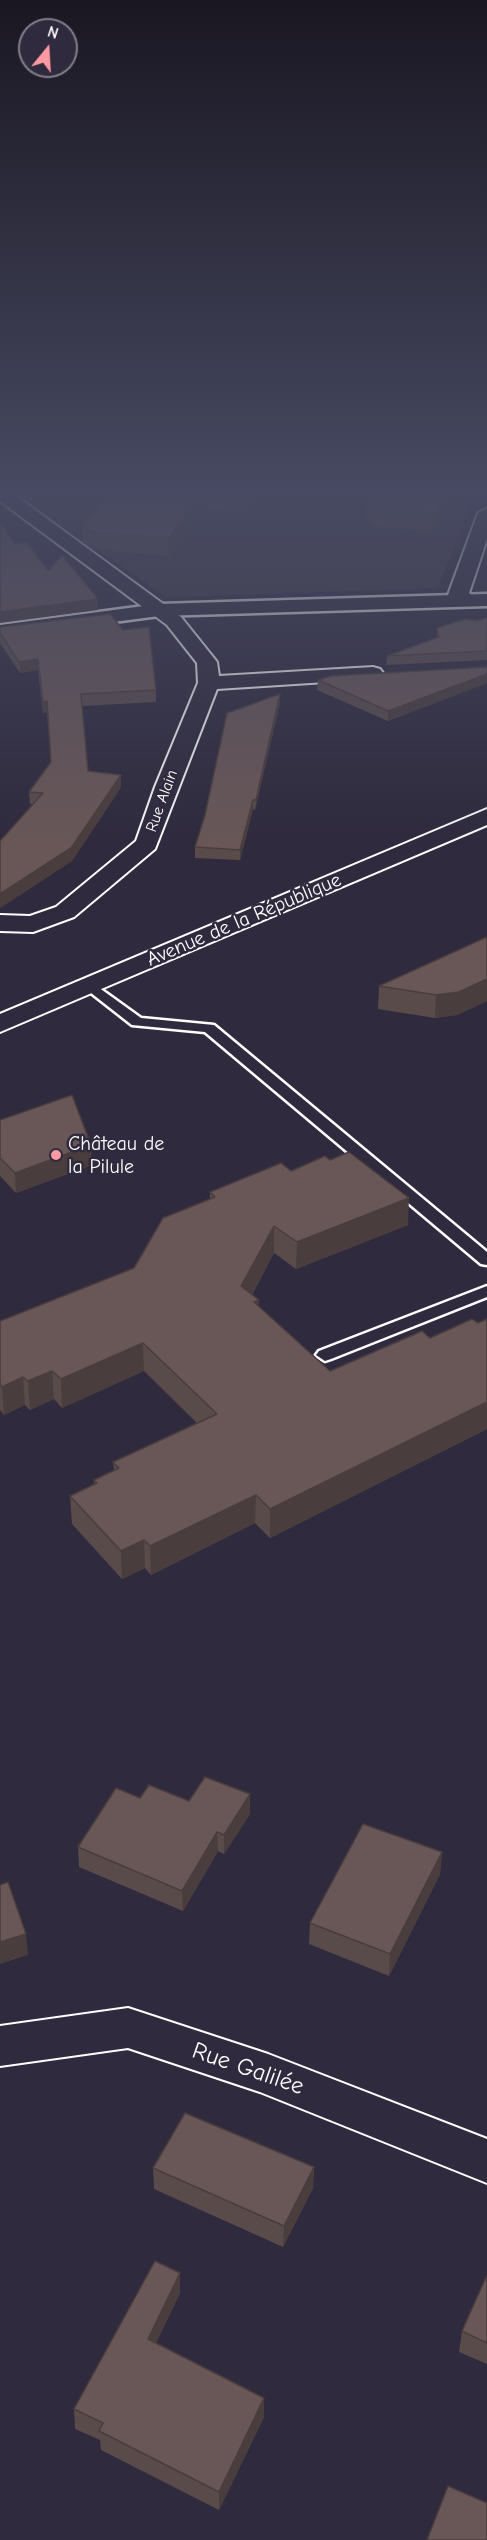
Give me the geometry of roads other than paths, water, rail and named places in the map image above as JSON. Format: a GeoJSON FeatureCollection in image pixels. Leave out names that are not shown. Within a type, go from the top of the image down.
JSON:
{"type":"FeatureCollection","features":[{"type":"Feature","properties":{"kind":"street"},"geometry":{"type":"LineString","coordinates":[[0,631],[184,609]]}},
{"type":"Feature","properties":{"kind":"street"},"geometry":{"type":"LineString","coordinates":[[159,610],[174,621],[207,662],[209,683],[399,672]]}},
{"type":"Feature","properties":{"kind":"street","name":"Rue Alain"},"geometry":{"type":"LineString","coordinates":[[0,924],[33,924],[65,912],[147,844],[166,787],[209,683]]}},
{"type":"Feature","properties":{"kind":"street","name":"Avenue de la République"},"geometry":{"type":"LineString","coordinates":[[0,1024],[487,816]]}},
{"type":"Feature","properties":{"kind":"street","name":"Rue Galilée"},"geometry":{"type":"LineString","coordinates":[[0,2046],[128,2028],[268,2074],[487,2161]]}},
{"type":"Feature","properties":{"kind":"lane"},"geometry":{"type":"LineString","coordinates":[[91,986],[137,1022],[209,1028],[487,1260]]}},
{"type":"Feature","properties":{"kind":"lane"},"geometry":{"type":"LineString","coordinates":[[325,1355],[487,1291]]}},
{"type":"Feature","properties":{"kind":"place","name":"Château de la Pilule"},"geometry":{"type":"Point","coordinates":[56,1155]}}]}
